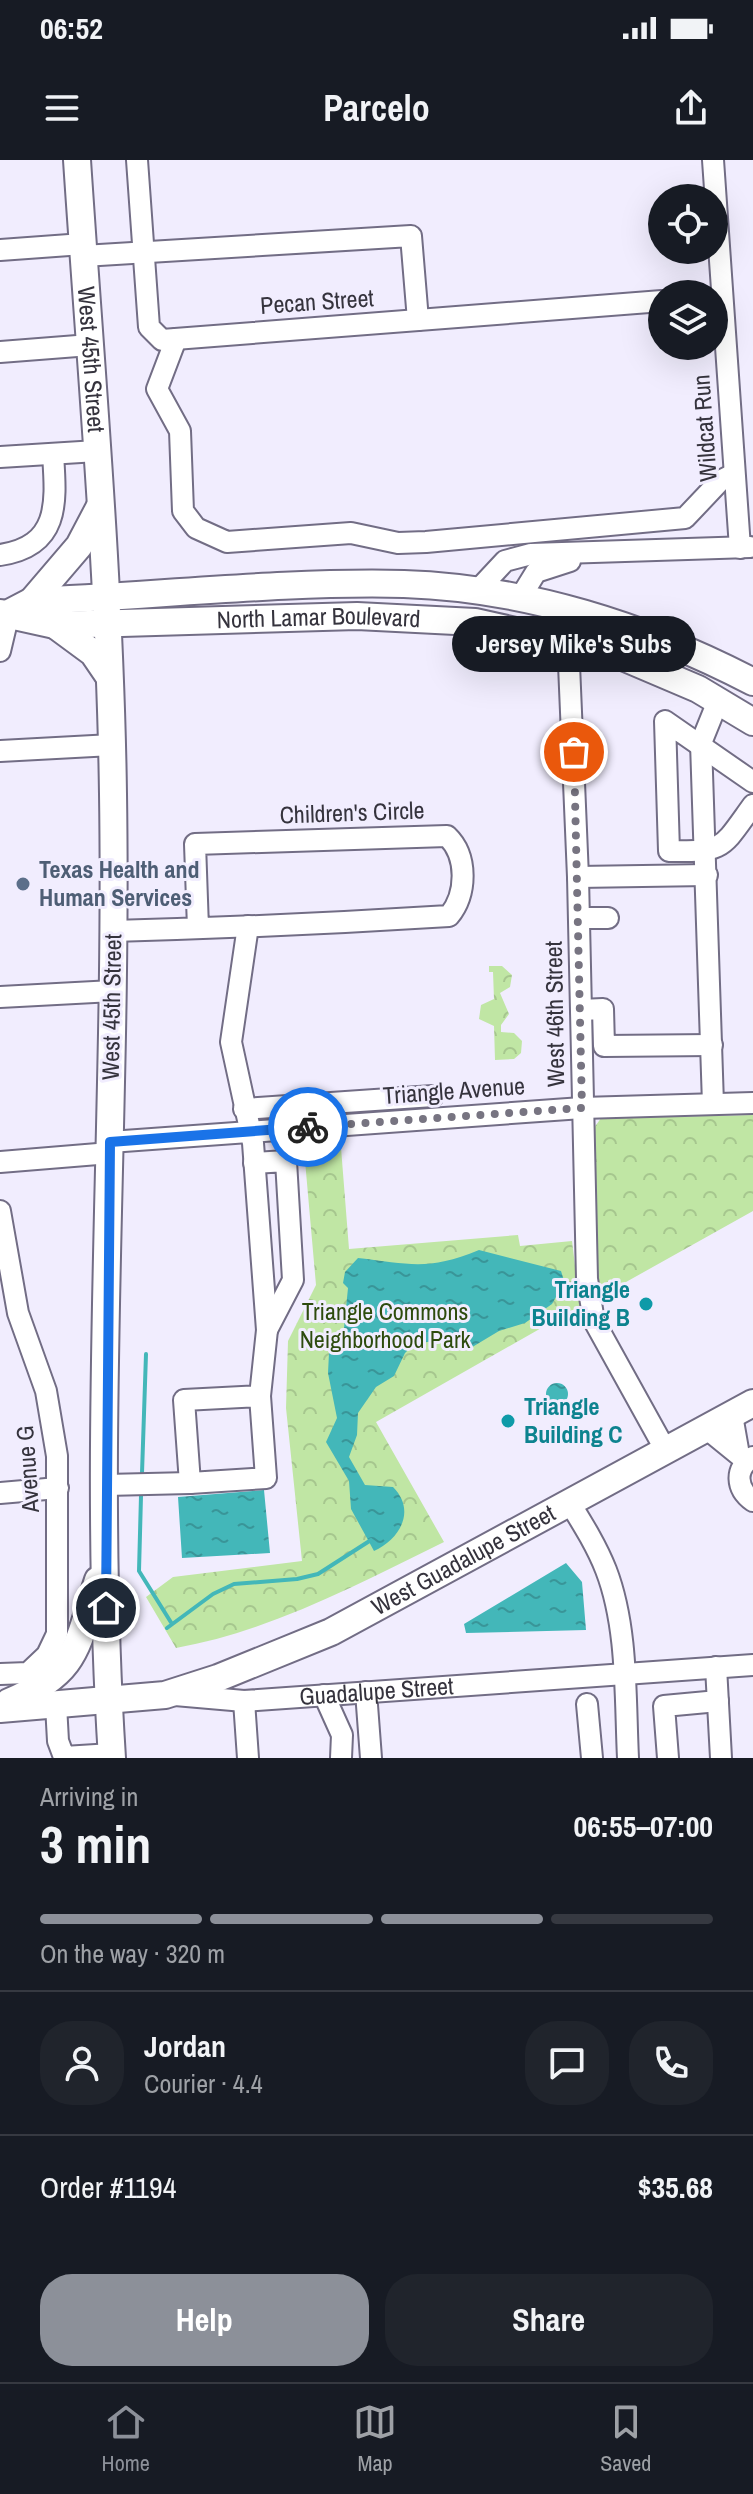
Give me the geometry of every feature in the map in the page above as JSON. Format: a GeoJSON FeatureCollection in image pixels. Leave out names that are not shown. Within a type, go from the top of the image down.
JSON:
{"type":"FeatureCollection","features":[{"type":"Feature","properties":{"kind":"main road","name":"West 45th Street"},"geometry":{"type":"LineString","coordinates":[[77,160],[97,451],[112,745],[113,991],[105,1562],[112,1756]]}},
{"type":"Feature","properties":{"kind":"main road"},"geometry":{"type":"LineString","coordinates":[[32,601],[79,546],[100,505]]}},
{"type":"Feature","properties":{"kind":"main road","name":"North Lamar Boulevard"},"geometry":{"type":"LineString","coordinates":[[4,613],[32,601],[404,584],[520,598],[656,636],[744,677]]}},
{"type":"Feature","properties":{"kind":"main road"},"geometry":{"type":"LineString","coordinates":[[475,622],[503,611],[520,598]]}},
{"type":"Feature","properties":{"kind":"main road","name":"North Lamar Boulevard"},"geometry":{"type":"LineString","coordinates":[[4,613],[55,625],[357,616],[475,622],[572,646],[611,652],[718,701],[753,722]]}},
{"type":"Feature","properties":{"kind":"main road"},"geometry":{"type":"LineString","coordinates":[[55,625],[93,653],[108,675]]}},
{"type":"Feature","properties":{"kind":"main road"},"geometry":{"type":"LineString","coordinates":[[718,701],[744,677]]}},
{"type":"Feature","properties":{"kind":"main road","name":"West Guadalupe Street"},"geometry":{"type":"LineString","coordinates":[[165,1695],[218,1678],[331,1632],[571,1505],[742,1409]]}},
{"type":"Feature","properties":{"kind":"main road"},"geometry":{"type":"LineString","coordinates":[[0,1708],[40,1689],[70,1662],[105,1562]]}},
{"type":"Feature","properties":{"kind":"main road","name":"Guadalupe Street"},"geometry":{"type":"LineString","coordinates":[[0,1708],[165,1695]]}},
{"type":"Feature","properties":{"kind":"street"},"geometry":{"type":"LineString","coordinates":[[137,160],[149,327],[162,340],[176,339],[157,389],[180,431],[183,511],[196,528],[227,542],[351,533],[398,543],[426,542],[685,518],[720,481],[741,485]]}},
{"type":"Feature","properties":{"kind":"street","name":"Wildcat Run"},"geometry":{"type":"LineString","coordinates":[[713,160],[717,280]]}},
{"type":"Feature","properties":{"kind":"street"},"geometry":{"type":"LineString","coordinates":[[0,250],[144,253],[411,236],[418,320]]}},
{"type":"Feature","properties":{"kind":"street","name":"Pecan Street"},"geometry":{"type":"LineString","coordinates":[[176,339],[648,302]]}},
{"type":"Feature","properties":{"kind":"street"},"geometry":{"type":"LineString","coordinates":[[0,352],[90,345]]}},
{"type":"Feature","properties":{"kind":"street","name":"Wildcat Run"},"geometry":{"type":"LineString","coordinates":[[726,360],[746,547]]}},
{"type":"Feature","properties":{"kind":"street"},"geometry":{"type":"LineString","coordinates":[[0,457],[97,451]]}},
{"type":"Feature","properties":{"kind":"street"},"geometry":{"type":"LineString","coordinates":[[0,555],[15,553],[39,536],[53,520],[57,505],[53,454]]}},
{"type":"Feature","properties":{"kind":"street"},"geometry":{"type":"LineString","coordinates":[[477,591],[498,567],[514,557],[560,552],[597,554],[746,547]]}},
{"type":"Feature","properties":{"kind":"street"},"geometry":{"type":"LineString","coordinates":[[520,598],[543,568],[597,554]]}},
{"type":"Feature","properties":{"kind":"street"},"geometry":{"type":"LineString","coordinates":[[0,651],[4,613]]}},
{"type":"Feature","properties":{"kind":"street","name":"West 46th Street"},"geometry":{"type":"LineString","coordinates":[[572,646],[565,721],[578,877],[587,1279],[594,1321],[666,1451]]}},
{"type":"Feature","properties":{"kind":"street"},"geometry":{"type":"LineString","coordinates":[[713,1104],[701,743],[718,701]]}},
{"type":"Feature","properties":{"kind":"street"},"geometry":{"type":"LineString","coordinates":[[753,782],[701,743],[665,721],[669,851],[706,852],[723,846],[753,805]]}},
{"type":"Feature","properties":{"kind":"street"},"geometry":{"type":"LineString","coordinates":[[0,751],[112,745]]}},
{"type":"Feature","properties":{"kind":"street","name":"Children's Circle"},"geometry":{"type":"LineString","coordinates":[[113,931],[198,928],[248,926],[449,916],[460,897],[460,855],[447,836],[195,844],[198,928]]}},
{"type":"Feature","properties":{"kind":"street"},"geometry":{"type":"LineString","coordinates":[[578,877],[707,875]]}},
{"type":"Feature","properties":{"kind":"street"},"geometry":{"type":"LineString","coordinates":[[579,918],[608,918]]}},
{"type":"Feature","properties":{"kind":"street"},"geometry":{"type":"LineString","coordinates":[[106,1485],[266,1478],[260,1396],[267,1330],[252,1131],[233,1057],[231,1027],[248,926]]}},
{"type":"Feature","properties":{"kind":"street"},"geometry":{"type":"LineString","coordinates":[[0,997],[113,991]]}},
{"type":"Feature","properties":{"kind":"street"},"geometry":{"type":"LineString","coordinates":[[581,1010],[603,1009],[604,1046],[712,1045]]}},
{"type":"Feature","properties":{"kind":"street"},"geometry":{"type":"LineString","coordinates":[[244,1109],[433,1096]]}},
{"type":"Feature","properties":{"kind":"street","name":"Triangle Avenue"},"geometry":{"type":"LineString","coordinates":[[0,1162],[252,1131],[582,1108],[753,1103]]}},
{"type":"Feature","properties":{"kind":"street"},"geometry":{"type":"LineString","coordinates":[[254,1163],[286,1161],[293,1280],[267,1330]]}},
{"type":"Feature","properties":{"kind":"street","name":"Avenue G"},"geometry":{"type":"LineString","coordinates":[[0,1211],[18,1313],[46,1391],[57,1456],[58,1488],[57,1634],[47,1655],[28,1673],[0,1674]]}},
{"type":"Feature","properties":{"kind":"street"},"geometry":{"type":"LineString","coordinates":[[190,1483],[184,1400],[260,1396]]}},
{"type":"Feature","properties":{"kind":"street"},"geometry":{"type":"LineString","coordinates":[[742,1409],[746,1459],[739,1481],[745,1495],[753,1501]]}},
{"type":"Feature","properties":{"kind":"street"},"geometry":{"type":"LineString","coordinates":[[707,1429],[746,1459]]}},
{"type":"Feature","properties":{"kind":"street"},"geometry":{"type":"LineString","coordinates":[[0,1493],[58,1488]]}},
{"type":"Feature","properties":{"kind":"street"},"geometry":{"type":"LineString","coordinates":[[571,1505],[598,1551],[612,1587],[624,1674],[628,1758],[621,1758]]}},
{"type":"Feature","properties":{"kind":"street","name":"Guadalupe Street"},"geometry":{"type":"LineString","coordinates":[[165,1695],[244,1701],[753,1665]]}},
{"type":"Feature","properties":{"kind":"street"},"geometry":{"type":"LineString","coordinates":[[716,1667],[721,1758]]}},
{"type":"Feature","properties":{"kind":"street"},"geometry":{"type":"LineString","coordinates":[[366,1692],[371,1758]]}},
{"type":"Feature","properties":{"kind":"street"},"geometry":{"type":"LineString","coordinates":[[324,1695],[342,1735],[341,1758]]}},
{"type":"Feature","properties":{"kind":"street"},"geometry":{"type":"LineString","coordinates":[[244,1701],[248,1758]]}},
{"type":"Feature","properties":{"kind":"street"},"geometry":{"type":"LineString","coordinates":[[668,1758],[664,1706],[718,1701]]}},
{"type":"Feature","properties":{"kind":"street"},"geometry":{"type":"LineString","coordinates":[[587,1704],[592,1758]]}},
{"type":"Feature","properties":{"kind":"street"},"geometry":{"type":"LineString","coordinates":[[56,1705],[58,1741],[64,1757],[112,1756]]}},
{"type":"Feature","properties":{"kind":"green space"},"geometry":{"type":"Polygon","coordinates":[[[489,966],[502,966],[512,975],[510,987],[500,993],[509,1014],[501,1025],[501,1032],[514,1033],[522,1041],[521,1053],[514,1059],[495,1060],[494,1026],[479,1019],[481,1005],[494,999],[493,972],[489,972],[489,966]]]}},
{"type":"Feature","properties":{"kind":"green space"},"geometry":{"type":"Polygon","coordinates":[[[604,1114],[610,1118],[753,1115],[753,1211],[601,1296],[597,1287],[591,1132],[604,1114]]]}},
{"type":"Feature","properties":{"kind":"green space","name":"Triangle Commons Neighborhood Park"},"geometry":{"type":"Polygon","coordinates":[[[340,1135],[349,1249],[518,1235],[520,1246],[572,1241],[580,1306],[376,1422],[444,1542],[280,1618],[176,1648],[146,1597],[173,1577],[302,1561],[286,1408],[288,1341],[316,1285],[303,1138],[340,1135]]]}},
{"type":"Feature","properties":{"kind":"water"},"geometry":{"type":"Polygon","coordinates":[[[479,1250],[561,1271],[566,1287],[560,1290],[552,1304],[525,1323],[499,1331],[469,1349],[454,1338],[414,1344],[405,1353],[394,1376],[376,1387],[358,1413],[357,1435],[349,1457],[365,1485],[393,1487],[404,1506],[404,1515],[391,1540],[374,1551],[351,1509],[349,1481],[326,1442],[337,1418],[328,1373],[329,1353],[344,1328],[348,1288],[343,1283],[345,1272],[358,1258],[419,1264],[446,1261],[479,1250]]]}},
{"type":"Feature","properties":{"kind":"water"},"geometry":{"type":"Polygon","coordinates":[[[557,1383],[568,1394],[557,1405],[546,1394],[557,1383]]]}},
{"type":"Feature","properties":{"kind":"water"},"geometry":{"type":"Polygon","coordinates":[[[264,1490],[270,1553],[182,1558],[178,1497],[264,1490]]]}},
{"type":"Feature","properties":{"kind":"water"},"geometry":{"type":"Polygon","coordinates":[[[566,1563],[582,1582],[586,1630],[466,1633],[464,1624],[566,1563]]]}},
{"type":"Feature","properties":{"kind":"waterway"},"geometry":{"type":"LineString","coordinates":[[142,1473],[146,1354]]}},
{"type":"Feature","properties":{"kind":"waterway"},"geometry":{"type":"LineString","coordinates":[[141,1496],[139,1571],[172,1624]]}},
{"type":"Feature","properties":{"kind":"waterway"},"geometry":{"type":"LineString","coordinates":[[167,1628],[213,1594],[234,1584],[297,1579],[318,1574],[371,1540]]}},
{"type":"Feature","properties":{"kind":"way so far"},"geometry":{"type":"LineString","coordinates":[[308,1127],[582,1108],[574,752]]}},
{"type":"Feature","properties":{"kind":"place","name":"Jersey Mike's Subs"},"geometry":{"type":"Point","coordinates":[574,752]}},
{"type":"Feature","properties":{"kind":"place","name":"Texas Health and Human Services"},"geometry":{"type":"Point","coordinates":[23,884]}},
{"type":"Feature","properties":{"kind":"place","name":"Triangle Building B"},"geometry":{"type":"Point","coordinates":[646,1304]}},
{"type":"Feature","properties":{"kind":"place","name":"Triangle Building C"},"geometry":{"type":"Point","coordinates":[508,1421]}},
{"type":"Feature","properties":{"kind":"route"},"geometry":{"type":"LineString","coordinates":[[106,1608],[110,1142],[308,1127]]}}]}
